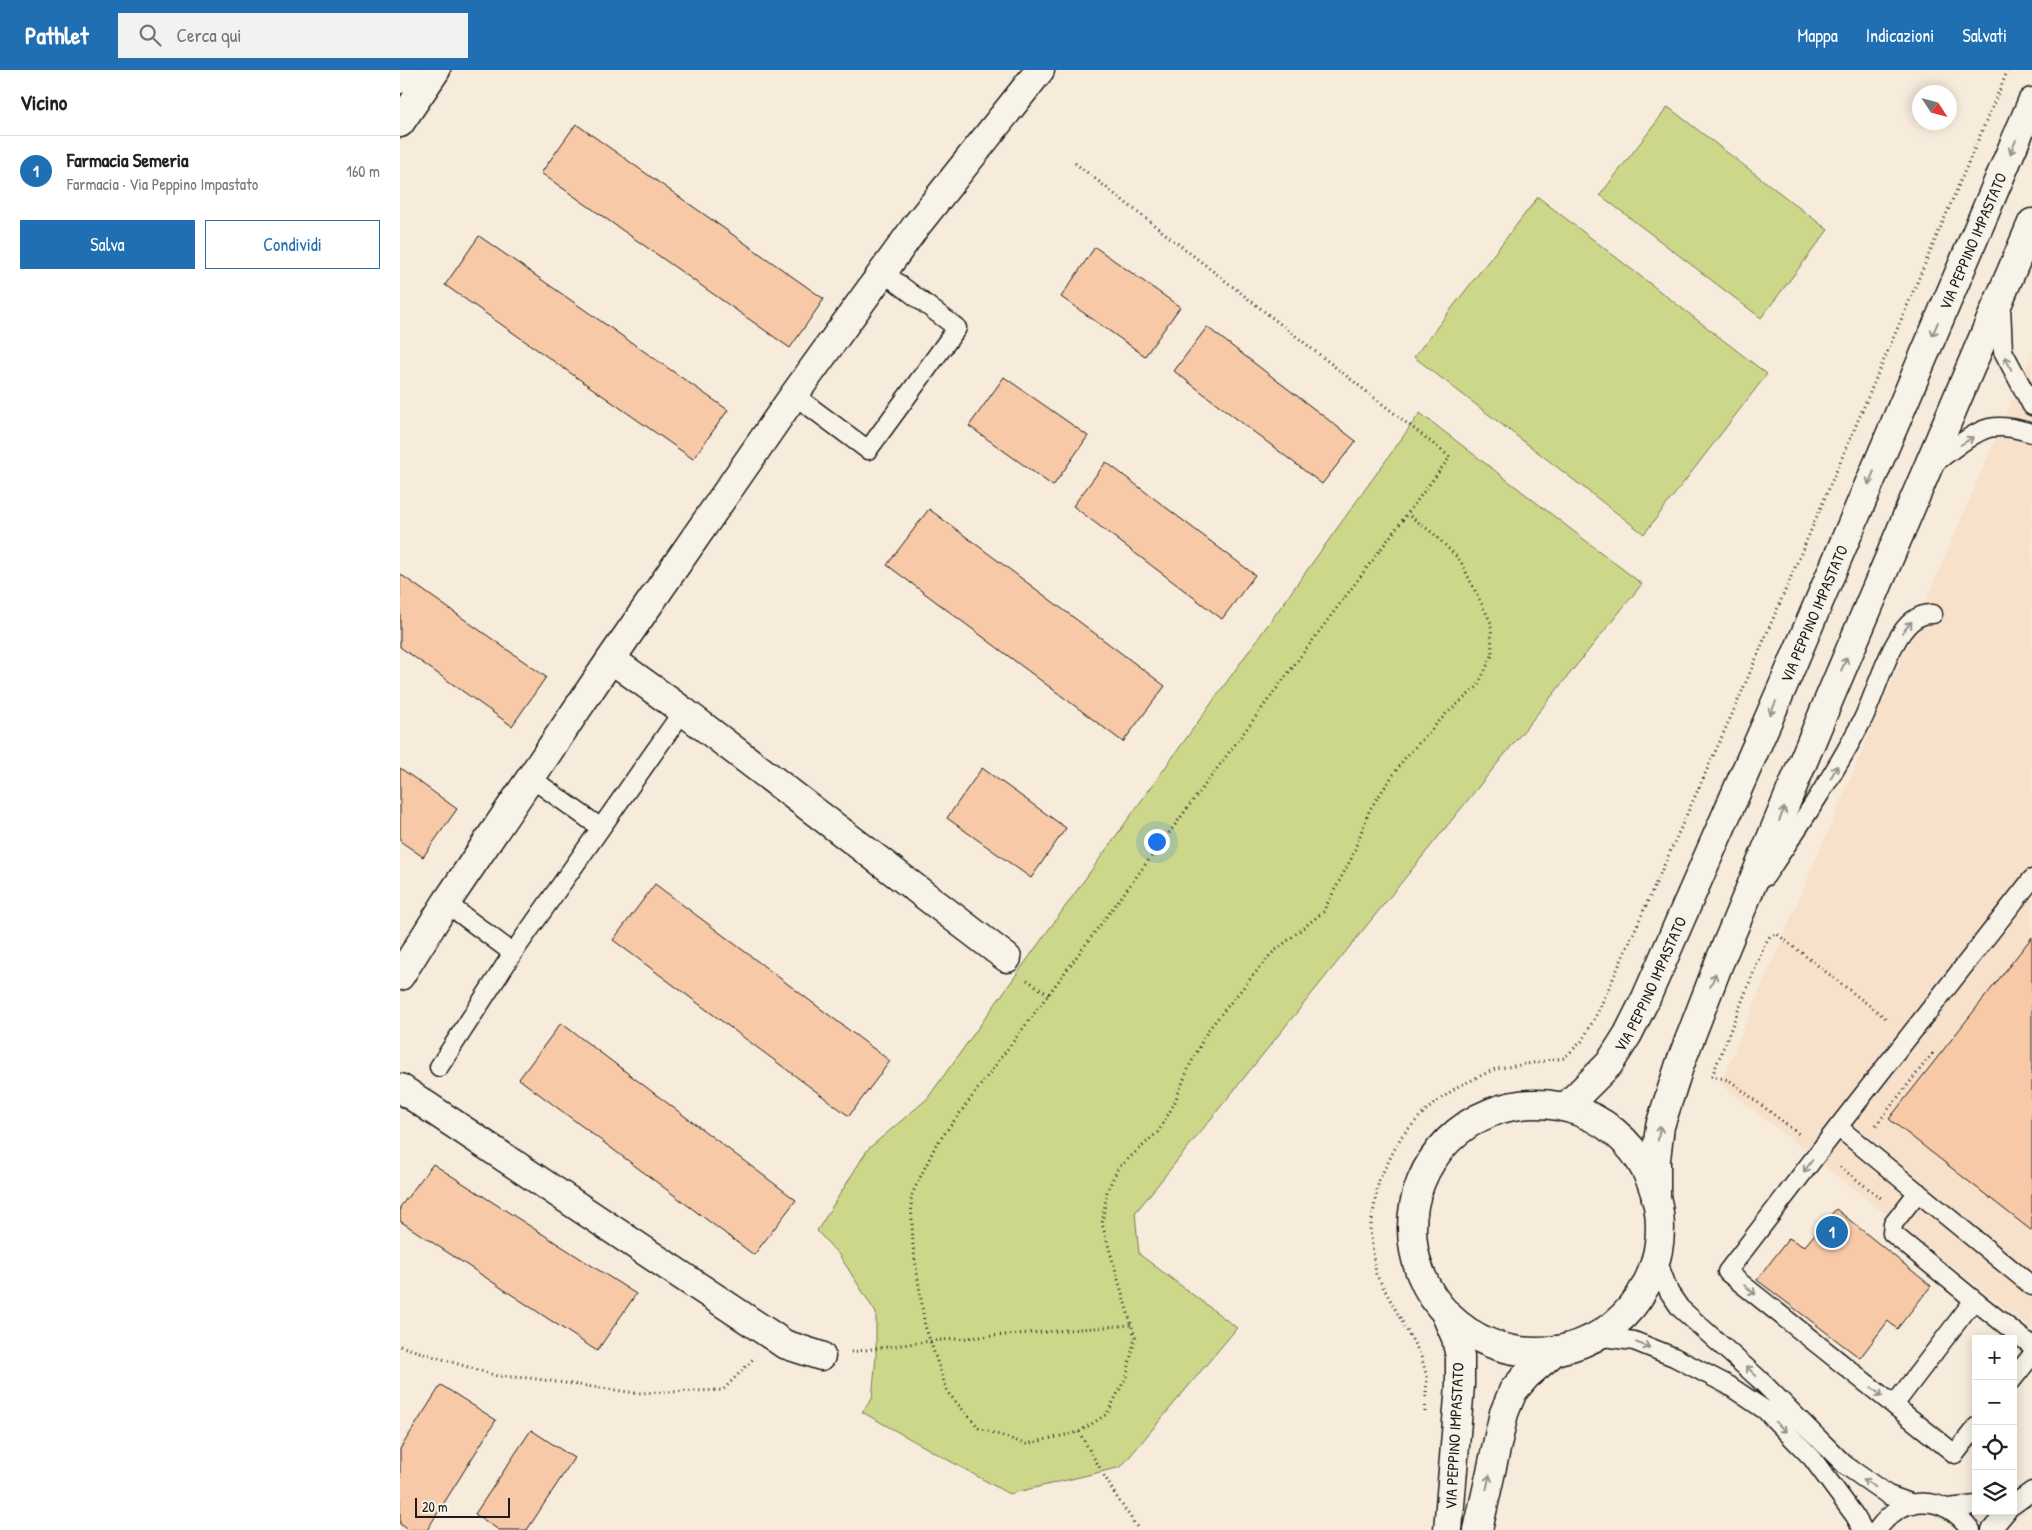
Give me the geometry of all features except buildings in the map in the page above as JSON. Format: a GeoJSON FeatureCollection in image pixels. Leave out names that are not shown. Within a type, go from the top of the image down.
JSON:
{"type":"FeatureCollection","features":[{"type":"Feature","properties":{"kind":"street"},"geometry":{"type":"LineString","coordinates":[[400,79],[407,70]]}},
{"type":"Feature","properties":{"kind":"street"},"geometry":{"type":"LineString","coordinates":[[401,123],[436,70]]}},
{"type":"Feature","properties":{"kind":"street"},"geometry":{"type":"LineString","coordinates":[[400,976],[446,904],[611,659],[794,395],[916,226],[1040,70]]}},
{"type":"Feature","properties":{"kind":"street","name":"VIA PEPPINO IMPASTATO"},"geometry":{"type":"LineString","coordinates":[[1566,1107],[1609,1064],[1628,1034],[1646,998],[1786,679],[2032,102]]}},
{"type":"Feature","properties":{"kind":"street"},"geometry":{"type":"LineString","coordinates":[[1656,1199],[1644,1168],[1624,1140],[1597,1120],[1566,1107],[1537,1104],[1508,1107],[1481,1117],[1456,1132],[1436,1154],[1422,1179],[1414,1207],[1412,1236],[1417,1265],[1429,1292],[1446,1315],[1470,1333],[1497,1346],[1527,1352],[1556,1350],[1577,1345],[1596,1336],[1616,1322],[1634,1303],[1647,1281],[1656,1257],[1660,1228],[1656,1199],[1656,1159],[1660,1126],[1680,1064],[1740,915],[2032,223]]}},
{"type":"Feature","properties":{"kind":"street"},"geometry":{"type":"LineString","coordinates":[[611,659],[683,711],[1006,958]]}},
{"type":"Feature","properties":{"kind":"street"},"geometry":{"type":"LineString","coordinates":[[400,1088],[784,1344],[821,1356]]}},
{"type":"Feature","properties":{"kind":"street","name":"VIA PEPPINO IMPASTATO"},"geometry":{"type":"LineString","coordinates":[[1446,1315],[1456,1338],[1460,1357],[1460,1385],[1448,1530]]}},
{"type":"Feature","properties":{"kind":"street","name":"VIA PEPPINO IMPASTATO"},"geometry":{"type":"LineString","coordinates":[[1478,1530],[1504,1413],[1514,1391],[1526,1376],[1556,1350]]}},
{"type":"Feature","properties":{"kind":"lane"},"geometry":{"type":"LineString","coordinates":[[794,395],[868,450],[957,328],[883,272]]}},
{"type":"Feature","properties":{"kind":"lane"},"geometry":{"type":"LineString","coordinates":[[2000,298],[2003,352],[2032,406]]}},
{"type":"Feature","properties":{"kind":"lane"},"geometry":{"type":"LineString","coordinates":[[1927,469],[1966,440],[1988,428],[2010,427],[2032,433]]}},
{"type":"Feature","properties":{"kind":"lane"},"geometry":{"type":"LineString","coordinates":[[1740,915],[1829,782],[1864,717],[1896,642],[1916,617],[1933,614]]}},
{"type":"Feature","properties":{"kind":"lane"},"geometry":{"type":"LineString","coordinates":[[438,1067],[513,953],[683,711]]}},
{"type":"Feature","properties":{"kind":"lane"},"geometry":{"type":"LineString","coordinates":[[532,778],[601,828]]}},
{"type":"Feature","properties":{"kind":"lane"},"geometry":{"type":"LineString","coordinates":[[1972,1432],[1954,1454],[1727,1272],[2032,879]]}},
{"type":"Feature","properties":{"kind":"lane"},"geometry":{"type":"LineString","coordinates":[[446,904],[513,953]]}},
{"type":"Feature","properties":{"kind":"lane"},"geometry":{"type":"LineString","coordinates":[[1838,1127],[2032,1286]]}},
{"type":"Feature","properties":{"kind":"lane"},"geometry":{"type":"LineString","coordinates":[[1918,1192],[1893,1224],[1892,1233],[2032,1346]]}},
{"type":"Feature","properties":{"kind":"lane"},"geometry":{"type":"LineString","coordinates":[[1656,1257],[1669,1292],[1680,1308],[1759,1379],[1844,1465],[1888,1495],[1913,1504]]}},
{"type":"Feature","properties":{"kind":"lane"},"geometry":{"type":"LineString","coordinates":[[1894,1405],[1974,1300]]}},
{"type":"Feature","properties":{"kind":"lane"},"geometry":{"type":"LineString","coordinates":[[1596,1336],[1634,1341],[1674,1357],[1728,1384],[1765,1410],[1812,1458],[1855,1516],[1863,1530]]}},
{"type":"Feature","properties":{"kind":"lane"},"geometry":{"type":"LineString","coordinates":[[2017,1374],[2032,1354]]}},
{"type":"Feature","properties":{"kind":"lane"},"geometry":{"type":"LineString","coordinates":[[2017,1492],[2032,1485]]}},
{"type":"Feature","properties":{"kind":"lane"},"geometry":{"type":"LineString","coordinates":[[2017,1502],[2032,1491]]}},
{"type":"Feature","properties":{"kind":"lane"},"geometry":{"type":"LineString","coordinates":[[1877,1530],[1898,1509],[1913,1504],[1930,1503],[1948,1508],[1961,1517],[1970,1530]]}},
{"type":"Feature","properties":{"kind":"lane"},"geometry":{"type":"LineString","coordinates":[[1948,1508],[1972,1505]]}},
{"type":"Feature","properties":{"kind":"lane"},"geometry":{"type":"LineString","coordinates":[[1991,1530],[2004,1515]]}},
{"type":"Feature","properties":{"kind":"path"},"geometry":{"type":"LineString","coordinates":[[1424,1422],[1427,1377],[1421,1356],[1376,1274],[1370,1230],[1379,1180],[1402,1137],[1424,1111],[1457,1087],[1495,1069],[1564,1058],[1582,1041],[1598,1012],[1737,703],[2008,70]]}},
{"type":"Feature","properties":{"kind":"path"},"geometry":{"type":"LineString","coordinates":[[1075,163],[1450,457],[1407,514],[936,1145],[911,1196],[913,1246],[925,1326],[948,1392],[979,1428],[1026,1444],[1079,1432],[1107,1414],[1127,1375],[1135,1337],[1102,1224],[1107,1191],[1118,1168],[1158,1132],[1174,1104],[1189,1067],[1208,1030],[1271,954],[1324,912],[1351,859],[1370,809],[1404,759],[1446,714],[1477,687],[1492,656],[1491,623],[1460,560],[1434,534],[1407,514]]}},
{"type":"Feature","properties":{"kind":"path"},"geometry":{"type":"LineString","coordinates":[[1712,1076],[1764,946],[1770,936],[1776,934],[1932,1054],[1860,1145]]}},
{"type":"Feature","properties":{"kind":"path"},"geometry":{"type":"LineString","coordinates":[[1703,1074],[1729,1080],[1901,1214]]}},
{"type":"Feature","properties":{"kind":"path"},"geometry":{"type":"LineString","coordinates":[[821,1356],[930,1342],[1132,1325]]}},
{"type":"Feature","properties":{"kind":"path"},"geometry":{"type":"LineString","coordinates":[[400,1346],[497,1376],[529,1378],[636,1393],[723,1390],[774,1337]]}},
{"type":"Feature","properties":{"kind":"path"},"geometry":{"type":"LineString","coordinates":[[1079,1432],[1116,1496],[1139,1530]]}},
{"type":"Feature","properties":{"kind":"shaded area"},"geometry":{"type":"Polygon","coordinates":[[[2032,353],[2032,1329],[1720,1084],[2032,353]]]}},
{"type":"Feature","properties":{"kind":"green space"},"geometry":{"type":"Polygon","coordinates":[[[1668,107],[1828,230],[1761,318],[1600,195],[1668,107]]]}},
{"type":"Feature","properties":{"kind":"green space"},"geometry":{"type":"Polygon","coordinates":[[[1538,197],[1767,374],[1644,534],[1414,357],[1538,197]]]}},
{"type":"Feature","properties":{"kind":"green space"},"geometry":{"type":"Polygon","coordinates":[[[1420,413],[1642,584],[1135,1213],[1139,1254],[1237,1328],[1121,1467],[1009,1494],[862,1412],[872,1399],[876,1356],[876,1313],[840,1256],[817,1231],[868,1149],[927,1099],[1420,413]]]}},
{"type":"Feature","properties":{"kind":"place","name":"Farmacia Semeria"},"geometry":{"type":"Point","coordinates":[1832,1232]}}]}
